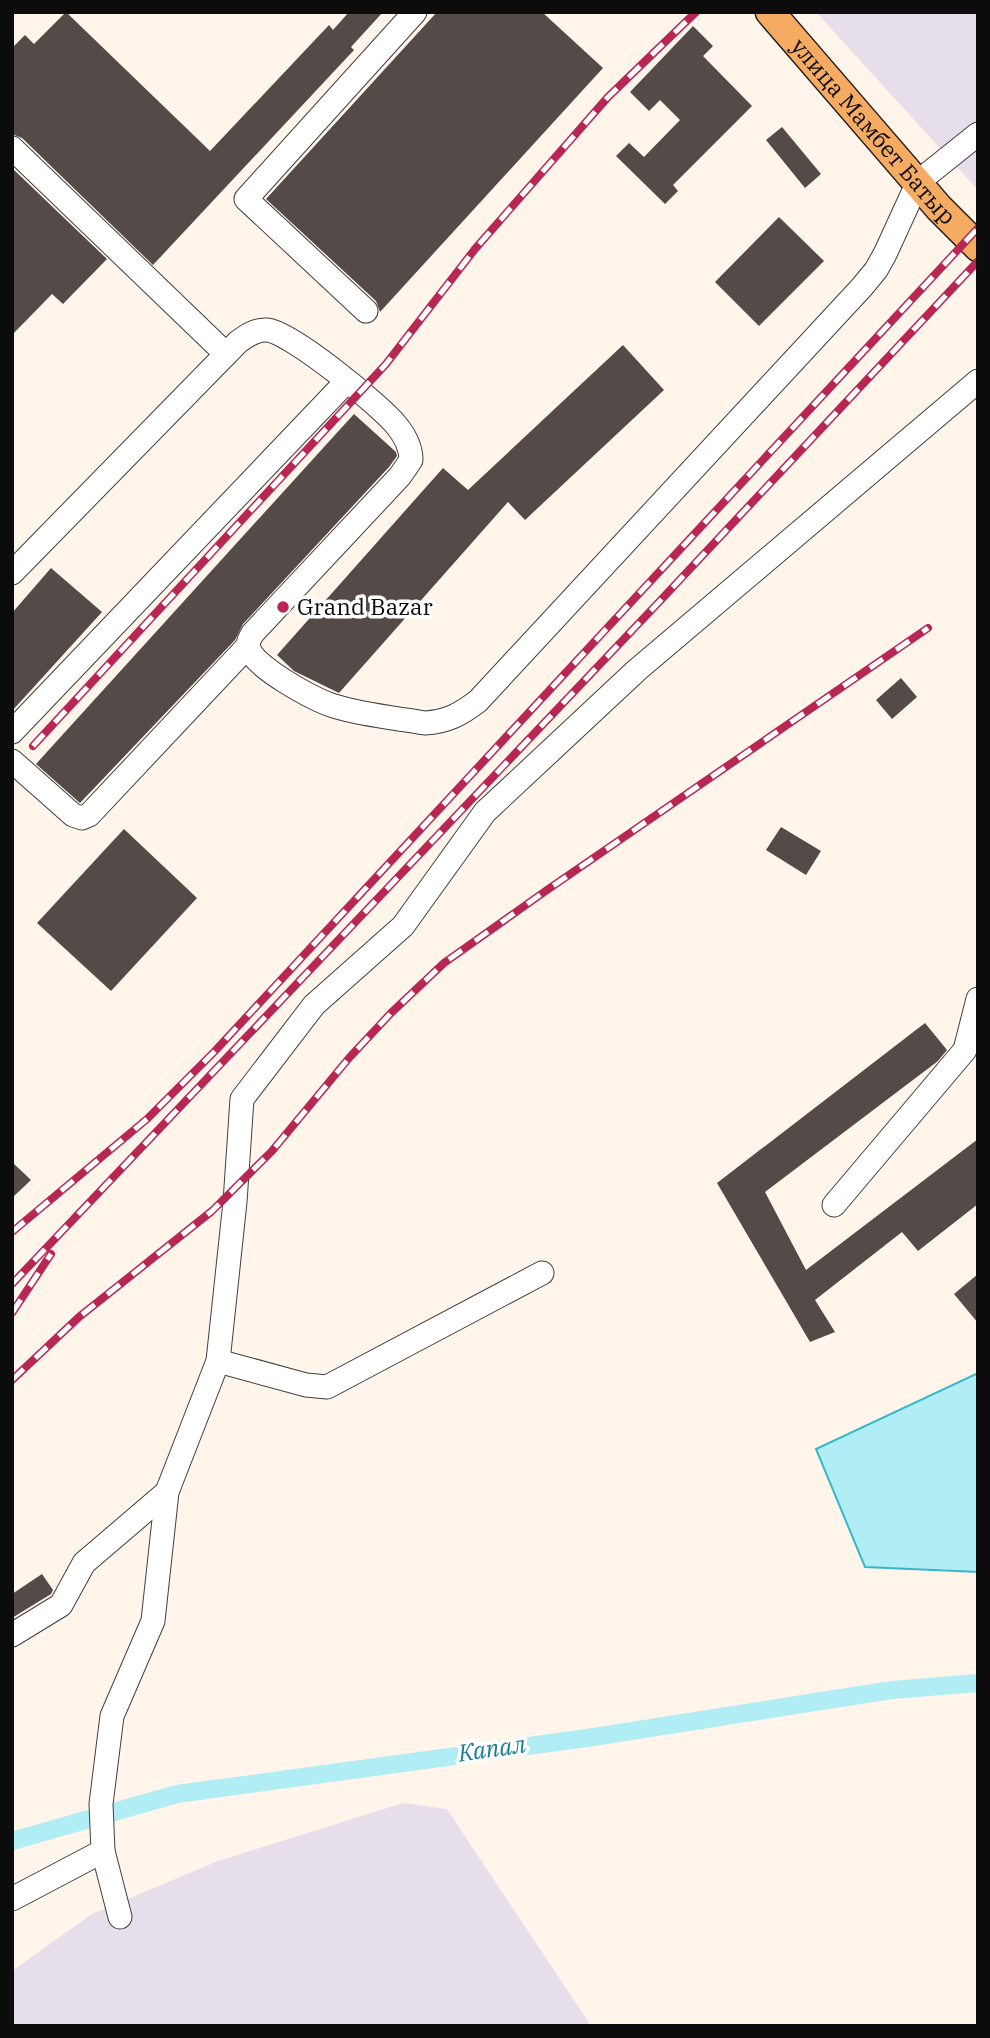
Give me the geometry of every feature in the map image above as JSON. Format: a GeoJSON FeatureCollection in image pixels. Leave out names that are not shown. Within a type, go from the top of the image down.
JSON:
{"type":"FeatureCollection","features":[{"type":"Feature","properties":{"kind":"main road","name":"улица Мамбет Батыр"},"geometry":{"type":"LineString","coordinates":[[770,12],[939,208],[978,247]]}},
{"type":"Feature","properties":{"kind":"street"},"geometry":{"type":"LineString","coordinates":[[366,311],[246,199],[415,12]]}},
{"type":"Feature","properties":{"kind":"street"},"geometry":{"type":"LineString","coordinates":[[248,646],[259,662],[279,677],[331,705],[425,723],[440,723],[462,714],[478,701],[862,287],[885,254],[918,182],[978,134]]}},
{"type":"Feature","properties":{"kind":"street"},"geometry":{"type":"LineString","coordinates":[[12,148],[226,354]]}},
{"type":"Feature","properties":{"kind":"street"},"geometry":{"type":"LineString","coordinates":[[12,573],[226,354],[252,332],[267,330],[302,346],[398,427],[407,442],[411,460],[400,476],[253,633],[248,646],[89,815],[82,818],[73,815],[12,761]]}},
{"type":"Feature","properties":{"kind":"street"},"geometry":{"type":"LineString","coordinates":[[12,733],[346,382]]}},
{"type":"Feature","properties":{"kind":"street"},"geometry":{"type":"LineString","coordinates":[[120,1917],[103,1851],[102,1804],[113,1716],[153,1621],[167,1492],[218,1361],[235,1202],[242,1099],[314,1005],[403,926],[485,812],[627,679],[879,463],[978,382]]}},
{"type":"Feature","properties":{"kind":"street"},"geometry":{"type":"LineString","coordinates":[[834,1205],[965,1050],[978,999]]}},
{"type":"Feature","properties":{"kind":"street"},"geometry":{"type":"LineString","coordinates":[[218,1361],[306,1385],[327,1387],[542,1273]]}},
{"type":"Feature","properties":{"kind":"street"},"geometry":{"type":"LineString","coordinates":[[12,1635],[61,1605],[84,1563],[167,1492]]}},
{"type":"Feature","properties":{"kind":"street"},"geometry":{"type":"LineString","coordinates":[[12,1899],[103,1851]]}},
{"type":"Feature","properties":{"kind":"shaded area"},"geometry":{"type":"Polygon","coordinates":[[[816,12],[978,12],[978,190],[816,12]]]}},
{"type":"Feature","properties":{"kind":"shaded area"},"geometry":{"type":"Polygon","coordinates":[[[403,1803],[447,1809],[591,2026],[12,2026],[12,1971],[92,1914],[218,1861],[403,1803]]]}},
{"type":"Feature","properties":{"kind":"water"},"geometry":{"type":"Polygon","coordinates":[[[978,1373],[978,1572],[865,1567],[816,1449],[978,1373]]]}},
{"type":"Feature","properties":{"kind":"building"},"geometry":{"type":"Polygon","coordinates":[[[66,12],[210,151],[329,25],[333,30],[349,12],[383,12],[351,47],[354,50],[153,265],[22,138],[12,134],[12,48],[25,35],[34,44],[66,12]]]}},
{"type":"Feature","properties":{"kind":"building"},"geometry":{"type":"Polygon","coordinates":[[[437,12],[542,12],[603,68],[380,312],[376,301],[266,199],[437,12]]]}},
{"type":"Feature","properties":{"kind":"building"},"geometry":{"type":"Polygon","coordinates":[[[693,26],[713,46],[703,56],[752,106],[673,185],[678,191],[665,204],[616,156],[629,143],[644,157],[680,120],[660,100],[649,111],[630,92],[693,26]]]}},
{"type":"Feature","properties":{"kind":"building"},"geometry":{"type":"Polygon","coordinates":[[[782,127],[821,174],[805,188],[766,140],[782,127]]]}},
{"type":"Feature","properties":{"kind":"building"},"geometry":{"type":"Polygon","coordinates":[[[12,168],[107,259],[63,304],[52,294],[12,335],[12,168]]]}},
{"type":"Feature","properties":{"kind":"building"},"geometry":{"type":"Polygon","coordinates":[[[779,217],[824,261],[759,326],[715,282],[779,217]]]}},
{"type":"Feature","properties":{"kind":"building"},"geometry":{"type":"Polygon","coordinates":[[[623,345],[664,390],[525,520],[508,502],[339,693],[294,671],[277,655],[443,468],[468,490],[623,345]]]}},
{"type":"Feature","properties":{"kind":"building"},"geometry":{"type":"Polygon","coordinates":[[[354,414],[396,452],[397,456],[243,624],[235,640],[80,803],[36,764],[354,414]]]}},
{"type":"Feature","properties":{"kind":"building"},"geometry":{"type":"Polygon","coordinates":[[[51,568],[102,612],[12,711],[12,613],[51,568]]]}},
{"type":"Feature","properties":{"kind":"building"},"geometry":{"type":"Polygon","coordinates":[[[901,678],[917,697],[892,719],[876,700],[901,678]]]}},
{"type":"Feature","properties":{"kind":"building"},"geometry":{"type":"Polygon","coordinates":[[[781,827],[821,851],[806,875],[766,850],[781,827]]]}},
{"type":"Feature","properties":{"kind":"building"},"geometry":{"type":"Polygon","coordinates":[[[124,829],[197,898],[111,991],[37,923],[124,829]]]}},
{"type":"Feature","properties":{"kind":"building"},"geometry":{"type":"Polygon","coordinates":[[[925,1023],[947,1050],[938,1061],[765,1192],[806,1270],[978,1139],[978,1204],[918,1251],[902,1232],[815,1300],[835,1332],[810,1342],[717,1183],[925,1023]]]}},
{"type":"Feature","properties":{"kind":"building"},"geometry":{"type":"Polygon","coordinates":[[[12,1162],[31,1180],[12,1198],[12,1162]]]}},
{"type":"Feature","properties":{"kind":"building"},"geometry":{"type":"Polygon","coordinates":[[[978,1274],[978,1323],[954,1294],[978,1274]]]}},
{"type":"Feature","properties":{"kind":"building"},"geometry":{"type":"Polygon","coordinates":[[[42,1574],[53,1590],[51,1594],[12,1618],[12,1594],[42,1574]]]}},
{"type":"Feature","properties":{"kind":"waterway","name":"Капал"},"geometry":{"type":"LineString","coordinates":[[12,1841],[177,1794],[587,1738],[892,1690],[978,1683]]}},
{"type":"Feature","properties":{"kind":"railway"},"geometry":{"type":"LineString","coordinates":[[33,746],[386,364],[475,249],[608,97],[696,12]]}},
{"type":"Feature","properties":{"kind":"railway"},"geometry":{"type":"LineString","coordinates":[[12,1232],[147,1119],[214,1052],[978,228]]}},
{"type":"Feature","properties":{"kind":"railway"},"geometry":{"type":"LineString","coordinates":[[12,1284],[659,602],[978,261]]}},
{"type":"Feature","properties":{"kind":"railway"},"geometry":{"type":"LineString","coordinates":[[12,1380],[79,1317],[212,1211],[272,1151],[349,1058],[391,1013],[444,963],[928,628]]}},
{"type":"Feature","properties":{"kind":"railway"},"geometry":{"type":"LineString","coordinates":[[12,1313],[51,1254]]}},
{"type":"Feature","properties":{"kind":"place","name":"Grand Bazar"},"geometry":{"type":"Point","coordinates":[283,607]}}]}
